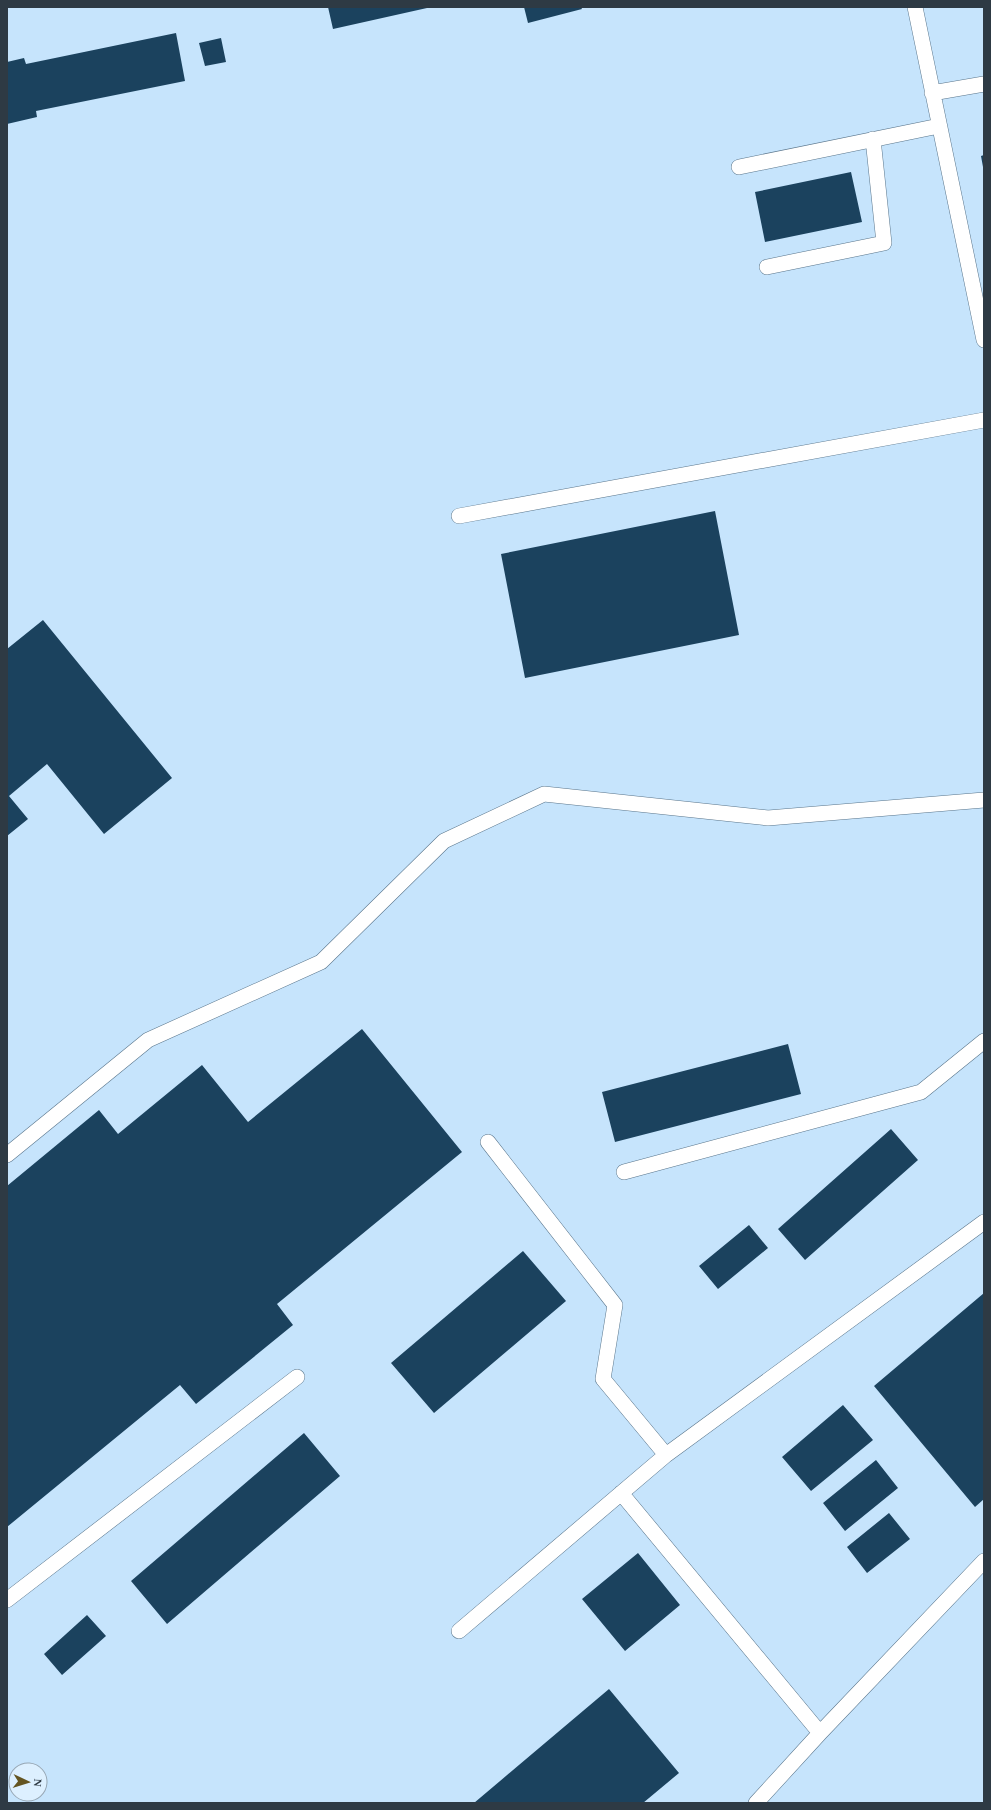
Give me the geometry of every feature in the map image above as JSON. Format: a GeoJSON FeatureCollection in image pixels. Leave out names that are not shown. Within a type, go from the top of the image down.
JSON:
{"type":"FeatureCollection","features":[{"type":"Feature","properties":{"kind":"lane"},"geometry":{"type":"LineString","coordinates":[[915,7],[983,334]]}},
{"type":"Feature","properties":{"kind":"lane"},"geometry":{"type":"LineString","coordinates":[[932,93],[984,84]]}},
{"type":"Feature","properties":{"kind":"lane"},"geometry":{"type":"LineString","coordinates":[[739,167],[939,126]]}},
{"type":"Feature","properties":{"kind":"lane"},"geometry":{"type":"LineString","coordinates":[[767,267],[884,243],[873,140]]}},
{"type":"Feature","properties":{"kind":"lane"},"geometry":{"type":"LineString","coordinates":[[459,516],[984,420]]}},
{"type":"Feature","properties":{"kind":"lane"},"geometry":{"type":"LineString","coordinates":[[7,1155],[148,1040],[321,962],[444,841],[544,794],[768,818],[984,800]]}},
{"type":"Feature","properties":{"kind":"lane"},"geometry":{"type":"LineString","coordinates":[[624,1172],[921,1092],[984,1041]]}},
{"type":"Feature","properties":{"kind":"lane"},"geometry":{"type":"LineString","coordinates":[[488,1142],[615,1305],[603,1379],[666,1454]]}},
{"type":"Feature","properties":{"kind":"lane"},"geometry":{"type":"LineString","coordinates":[[459,1631],[666,1454],[984,1222]]}},
{"type":"Feature","properties":{"kind":"lane"},"geometry":{"type":"LineString","coordinates":[[7,1600],[297,1377]]}},
{"type":"Feature","properties":{"kind":"lane"},"geometry":{"type":"LineString","coordinates":[[621,1493],[820,1733]]}},
{"type":"Feature","properties":{"kind":"lane"},"geometry":{"type":"LineString","coordinates":[[756,1803],[820,1733],[984,1561]]}},
{"type":"Feature","properties":{"kind":"shaded area"},"geometry":{"type":"Polygon","coordinates":[[[7,7],[984,7],[984,1803],[7,1803],[7,7]]]}},
{"type":"Feature","properties":{"kind":"building"},"geometry":{"type":"Polygon","coordinates":[[[328,7],[427,7],[427,8],[333,29],[328,7]]]}},
{"type":"Feature","properties":{"kind":"building"},"geometry":{"type":"Polygon","coordinates":[[[524,7],[581,7],[582,9],[528,23],[524,7]]]}},
{"type":"Feature","properties":{"kind":"building"},"geometry":{"type":"Polygon","coordinates":[[[176,33],[185,81],[36,111],[37,117],[7,124],[7,62],[24,58],[26,64],[176,33]]]}},
{"type":"Feature","properties":{"kind":"building"},"geometry":{"type":"Polygon","coordinates":[[[221,38],[226,62],[205,66],[199,43],[221,38]]]}},
{"type":"Feature","properties":{"kind":"building"},"geometry":{"type":"Polygon","coordinates":[[[984,155],[984,167],[983,167],[981,156],[984,155]]]}},
{"type":"Feature","properties":{"kind":"building"},"geometry":{"type":"Polygon","coordinates":[[[851,172],[862,222],[765,242],[755,192],[851,172]]]}},
{"type":"Feature","properties":{"kind":"building"},"geometry":{"type":"Polygon","coordinates":[[[715,511],[739,635],[525,678],[501,554],[715,511]]]}},
{"type":"Feature","properties":{"kind":"building"},"geometry":{"type":"Polygon","coordinates":[[[43,620],[172,778],[104,834],[47,764],[9,796],[28,819],[7,836],[7,649],[43,620]]]}},
{"type":"Feature","properties":{"kind":"building"},"geometry":{"type":"Polygon","coordinates":[[[362,1029],[462,1152],[277,1304],[293,1325],[196,1404],[180,1385],[7,1527],[7,1186],[99,1110],[118,1134],[202,1065],[248,1122],[362,1029]]]}},
{"type":"Feature","properties":{"kind":"building"},"geometry":{"type":"Polygon","coordinates":[[[788,1044],[801,1094],[615,1142],[602,1092],[788,1044]]]}},
{"type":"Feature","properties":{"kind":"building"},"geometry":{"type":"Polygon","coordinates":[[[891,1129],[918,1160],[805,1260],[778,1229],[891,1129]]]}},
{"type":"Feature","properties":{"kind":"building"},"geometry":{"type":"Polygon","coordinates":[[[749,1225],[768,1248],[718,1289],[699,1266],[749,1225]]]}},
{"type":"Feature","properties":{"kind":"building"},"geometry":{"type":"Polygon","coordinates":[[[523,1251],[566,1301],[434,1413],[391,1363],[523,1251]]]}},
{"type":"Feature","properties":{"kind":"building"},"geometry":{"type":"Polygon","coordinates":[[[984,1293],[984,1499],[975,1507],[874,1386],[984,1293]]]}},
{"type":"Feature","properties":{"kind":"building"},"geometry":{"type":"Polygon","coordinates":[[[843,1405],[873,1440],[811,1491],[782,1457],[843,1405]]]}},
{"type":"Feature","properties":{"kind":"building"},"geometry":{"type":"Polygon","coordinates":[[[304,1433],[340,1476],[167,1624],[131,1581],[304,1433]]]}},
{"type":"Feature","properties":{"kind":"building"},"geometry":{"type":"Polygon","coordinates":[[[876,1460],[898,1488],[845,1531],[823,1503],[876,1460]]]}},
{"type":"Feature","properties":{"kind":"building"},"geometry":{"type":"Polygon","coordinates":[[[889,1513],[910,1539],[867,1573],[847,1547],[889,1513]]]}},
{"type":"Feature","properties":{"kind":"building"},"geometry":{"type":"Polygon","coordinates":[[[638,1553],[680,1605],[625,1651],[582,1599],[638,1553]]]}},
{"type":"Feature","properties":{"kind":"building"},"geometry":{"type":"Polygon","coordinates":[[[87,1615],[106,1636],[62,1675],[44,1654],[87,1615]]]}},
{"type":"Feature","properties":{"kind":"building"},"geometry":{"type":"Polygon","coordinates":[[[609,1689],[679,1773],[643,1803],[474,1803],[609,1689]]]}}]}
